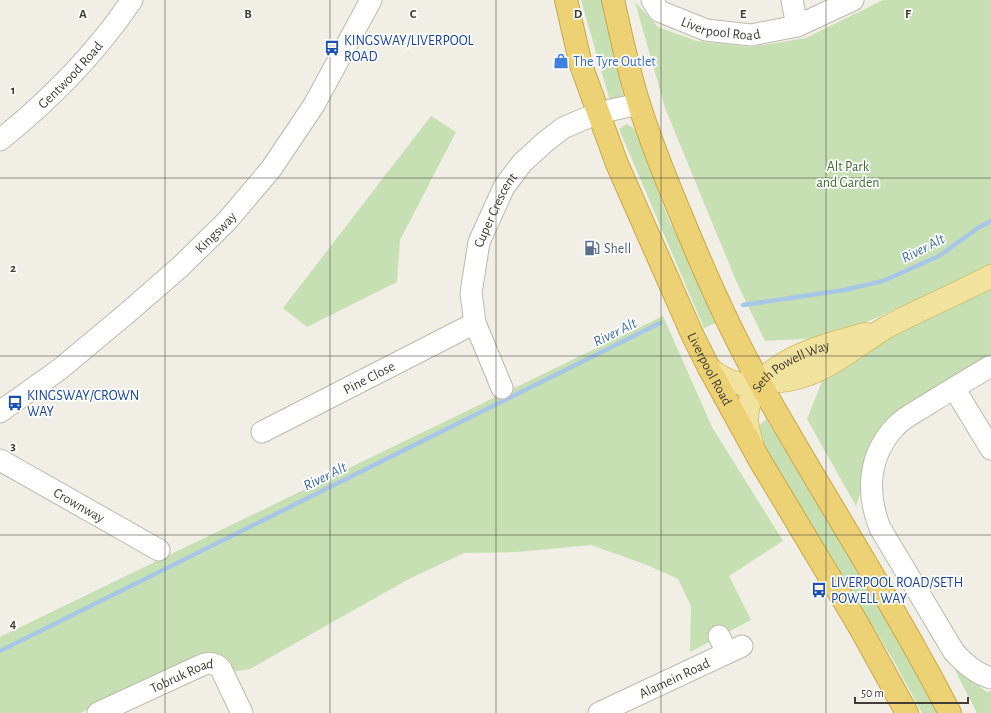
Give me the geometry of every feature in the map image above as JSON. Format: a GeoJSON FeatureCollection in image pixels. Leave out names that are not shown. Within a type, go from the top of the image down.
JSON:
{"type":"FeatureCollection","features":[{"type":"Feature","properties":{"kind":"highway","name":"Liverpool Road"},"geometry":{"type":"LineString","coordinates":[[566,0],[581,65],[617,164],[690,329],[709,368],[754,450],[859,626],[907,713]]}},
{"type":"Feature","properties":{"kind":"highway"},"geometry":{"type":"LineString","coordinates":[[613,0],[639,104],[666,179],[699,259],[760,384],[892,606],[950,713]]}},
{"type":"Feature","properties":{"kind":"main road","name":"Seth Powell Way"},"geometry":{"type":"LineString","coordinates":[[754,450],[747,422],[748,409],[752,396],[760,384],[784,363],[796,356],[822,346],[887,327],[991,276]]}},
{"type":"Feature","properties":{"kind":"main road"},"geometry":{"type":"LineString","coordinates":[[709,368],[718,376],[734,382],[750,385],[760,384]]}},
{"type":"Feature","properties":{"kind":"street","name":"Gentwood Road"},"geometry":{"type":"LineString","coordinates":[[0,140],[57,89],[87,59],[132,0]]}},
{"type":"Feature","properties":{"kind":"street","name":"Kingsway"},"geometry":{"type":"LineString","coordinates":[[0,412],[60,369],[126,314],[180,267],[227,221],[272,169],[314,105],[371,0]]}},
{"type":"Feature","properties":{"kind":"street","name":"Liverpool Road"},"geometry":{"type":"LineString","coordinates":[[652,0],[659,12],[706,30],[751,34],[797,26],[853,0]]}},
{"type":"Feature","properties":{"kind":"street"},"geometry":{"type":"LineString","coordinates":[[792,0],[797,26]]}},
{"type":"Feature","properties":{"kind":"street","name":"Cuper Crescent"},"geometry":{"type":"LineString","coordinates":[[502,388],[475,323],[472,293],[479,242],[504,187],[522,163],[544,142],[563,128],[598,113],[639,104]]}},
{"type":"Feature","properties":{"kind":"street","name":"Pine Close"},"geometry":{"type":"LineString","coordinates":[[262,432],[475,323]]}},
{"type":"Feature","properties":{"kind":"street"},"geometry":{"type":"LineString","coordinates":[[991,366],[908,417],[896,426],[888,437],[876,460],[872,473],[872,500],[874,514],[880,528],[954,652],[965,664],[976,672],[991,678]]}},
{"type":"Feature","properties":{"kind":"street"},"geometry":{"type":"LineString","coordinates":[[954,388],[991,449]]}},
{"type":"Feature","properties":{"kind":"street","name":"Crownway"},"geometry":{"type":"LineString","coordinates":[[0,460],[159,550]]}},
{"type":"Feature","properties":{"kind":"street","name":"Alamein Road"},"geometry":{"type":"LineString","coordinates":[[599,713],[729,645]]}},
{"type":"Feature","properties":{"kind":"street","name":"Tobruk Road"},"geometry":{"type":"LineString","coordinates":[[98,713],[202,665],[211,664],[216,665],[221,669],[242,713]]}},
{"type":"Feature","properties":{"kind":"green space"},"geometry":{"type":"Polygon","coordinates":[[[581,0],[602,0],[623,96],[621,102],[610,101],[581,0]]]}},
{"type":"Feature","properties":{"kind":"green space","name":"Alt Park and Garden"},"geometry":{"type":"Polygon","coordinates":[[[883,0],[991,0],[991,266],[834,337],[765,341],[737,283],[665,108],[635,2],[658,27],[697,41],[751,47],[806,38],[883,0]]]}},
{"type":"Feature","properties":{"kind":"green space"},"geometry":{"type":"Polygon","coordinates":[[[431,116],[456,132],[400,240],[397,282],[307,327],[283,308],[431,116]]]}},
{"type":"Feature","properties":{"kind":"green space"},"geometry":{"type":"Polygon","coordinates":[[[627,124],[636,130],[667,216],[725,334],[716,323],[704,328],[619,129],[627,124]]]}},
{"type":"Feature","properties":{"kind":"green space"},"geometry":{"type":"Polygon","coordinates":[[[991,276],[991,361],[895,422],[862,488],[856,506],[807,419],[823,379],[991,276]]]}},
{"type":"Feature","properties":{"kind":"green space"},"geometry":{"type":"Polygon","coordinates":[[[663,316],[712,427],[783,541],[729,576],[751,620],[690,652],[691,606],[678,579],[647,565],[591,545],[517,552],[464,553],[409,579],[250,669],[231,672],[202,657],[80,713],[0,713],[0,637],[663,316]]]}},
{"type":"Feature","properties":{"kind":"green space"},"geometry":{"type":"Polygon","coordinates":[[[766,419],[859,570],[938,713],[922,713],[896,665],[764,445],[758,427],[766,419]]]}},
{"type":"Feature","properties":{"kind":"green space"},"geometry":{"type":"Polygon","coordinates":[[[955,670],[987,692],[991,691],[991,713],[977,713],[955,670]]]}},
{"type":"Feature","properties":{"kind":"waterway","name":"River Alt"},"geometry":{"type":"LineString","coordinates":[[743,305],[844,290],[883,281],[939,256],[978,228],[991,221]]}},
{"type":"Feature","properties":{"kind":"waterway","name":"River Alt"},"geometry":{"type":"LineString","coordinates":[[0,651],[660,323]]}},
{"type":"Feature","properties":{"kind":"place","name":"KINGSWAY/LIVERPOOL ROAD"},"geometry":{"type":"Point","coordinates":[332,48]}},
{"type":"Feature","properties":{"kind":"place","name":"The Tyre Outlet"},"geometry":{"type":"Point","coordinates":[561,61]}},
{"type":"Feature","properties":{"kind":"place","name":"Shell"},"geometry":{"type":"Point","coordinates":[592,248]}},
{"type":"Feature","properties":{"kind":"place","name":"KINGSWAY/CROWN WAY"},"geometry":{"type":"Point","coordinates":[15,403]}},
{"type":"Feature","properties":{"kind":"place","name":"LIVERPOOL ROAD/SETH POWELL WAY"},"geometry":{"type":"Point","coordinates":[819,590]}}]}
